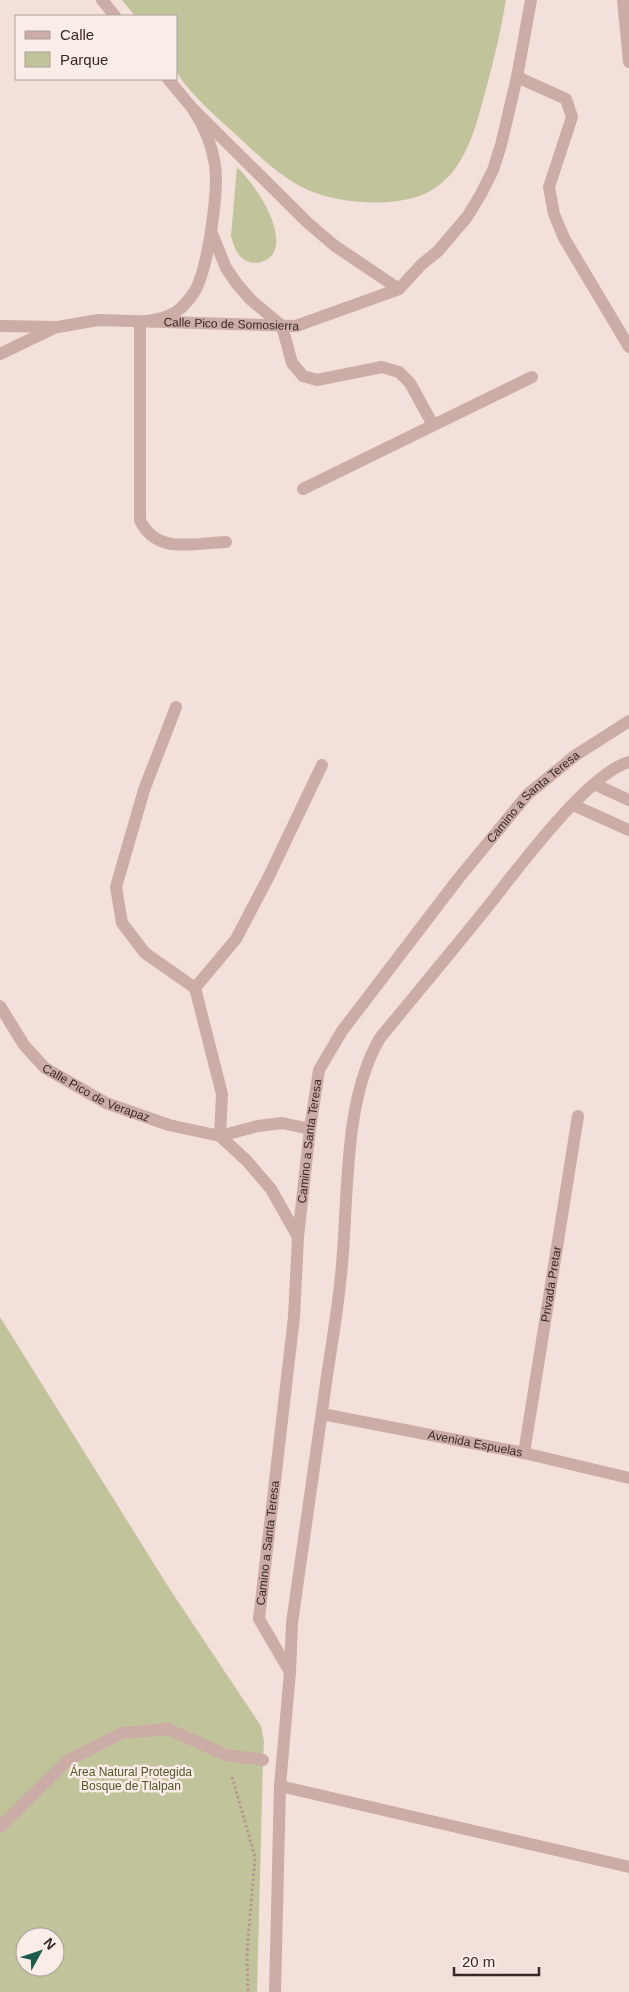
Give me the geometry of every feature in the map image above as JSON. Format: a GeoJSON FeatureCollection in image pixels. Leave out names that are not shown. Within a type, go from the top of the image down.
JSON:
{"type":"FeatureCollection","features":[{"type":"Feature","properties":{"kind":"street"},"geometry":{"type":"LineString","coordinates":[[102,0],[115,15]]}},
{"type":"Feature","properties":{"kind":"street","name":"Calle Pico de Somosierra"},"geometry":{"type":"LineString","coordinates":[[58,326],[98,320],[296,326],[399,289],[454,234],[481,194],[492,170],[501,145],[517,77],[531,0]]}},
{"type":"Feature","properties":{"kind":"street"},"geometry":{"type":"LineString","coordinates":[[623,0],[629,62]]}},
{"type":"Feature","properties":{"kind":"street"},"geometry":{"type":"LineString","coordinates":[[517,77],[566,99],[572,118],[550,187],[554,214],[564,238],[629,347]]}},
{"type":"Feature","properties":{"kind":"street"},"geometry":{"type":"LineString","coordinates":[[169,80],[193,109],[308,223],[359,263],[399,289]]}},
{"type":"Feature","properties":{"kind":"street"},"geometry":{"type":"LineString","coordinates":[[193,109],[204,126],[211,145],[215,166],[216,182],[210,231],[201,277],[191,298],[168,316],[140,322],[140,520],[150,536],[164,544],[226,542]]}},
{"type":"Feature","properties":{"kind":"street"},"geometry":{"type":"LineString","coordinates":[[210,231],[226,268],[237,284],[251,300],[282,326],[292,363],[303,376],[317,380],[382,367],[399,372],[410,383],[433,425]]}},
{"type":"Feature","properties":{"kind":"street"},"geometry":{"type":"LineString","coordinates":[[0,326],[58,326]]}},
{"type":"Feature","properties":{"kind":"street"},"geometry":{"type":"LineString","coordinates":[[0,354],[58,326]]}},
{"type":"Feature","properties":{"kind":"street"},"geometry":{"type":"LineString","coordinates":[[303,489],[532,377]]}},
{"type":"Feature","properties":{"kind":"street"},"geometry":{"type":"LineString","coordinates":[[176,708],[144,790],[116,887],[122,923],[145,953],[196,988],[222,1094],[220,1136],[247,1161],[271,1189],[298,1238]]}},
{"type":"Feature","properties":{"kind":"street","name":"Camino a Santa Teresa"},"geometry":{"type":"LineString","coordinates":[[290,1672],[259,1619],[294,1317],[298,1238],[319,1070],[342,1030],[452,887],[528,794],[576,755],[629,721]]}},
{"type":"Feature","properties":{"kind":"street"},"geometry":{"type":"LineString","coordinates":[[274,1992],[280,1786],[290,1672],[292,1623],[341,1274],[349,1159],[364,1072],[370,1054],[380,1038],[530,854],[594,784],[622,764],[629,762]]}},
{"type":"Feature","properties":{"kind":"street"},"geometry":{"type":"LineString","coordinates":[[196,988],[236,939],[269,876],[322,765]]}},
{"type":"Feature","properties":{"kind":"street"},"geometry":{"type":"LineString","coordinates":[[594,784],[629,800]]}},
{"type":"Feature","properties":{"kind":"street"},"geometry":{"type":"LineString","coordinates":[[573,805],[629,830]]}},
{"type":"Feature","properties":{"kind":"street","name":"Calle Pico de Verapaz"},"geometry":{"type":"LineString","coordinates":[[0,1006],[24,1044],[45,1068],[106,1103],[169,1125],[220,1136],[258,1126],[282,1123],[310,1130]]}},
{"type":"Feature","properties":{"kind":"street","name":"Privada Pretar"},"geometry":{"type":"LineString","coordinates":[[524,1453],[578,1116]]}},
{"type":"Feature","properties":{"kind":"street","name":"Avenida Espuelas"},"geometry":{"type":"LineString","coordinates":[[322,1414],[524,1453],[629,1478]]}},
{"type":"Feature","properties":{"kind":"street"},"geometry":{"type":"LineString","coordinates":[[0,1827],[67,1761],[122,1733],[168,1729],[226,1755],[263,1760]]}},
{"type":"Feature","properties":{"kind":"street"},"geometry":{"type":"LineString","coordinates":[[280,1786],[629,1867]]}},
{"type":"Feature","properties":{"kind":"path"},"geometry":{"type":"LineString","coordinates":[[226,1755],[255,1857],[247,1953],[248,1992]]}},
{"type":"Feature","properties":{"kind":"green space"},"geometry":{"type":"Polygon","coordinates":[[[122,0],[506,0],[482,103],[474,131],[462,158],[444,181],[432,190],[402,200],[384,202],[366,202],[329,197],[313,192],[289,180],[260,157],[212,113],[178,75],[178,15],[134,15],[122,0]]]}},
{"type":"Feature","properties":{"kind":"green space"},"geometry":{"type":"Polygon","coordinates":[[[237,167],[258,192],[274,224],[276,245],[271,256],[262,262],[251,262],[241,257],[236,250],[231,236],[237,167]]]}},
{"type":"Feature","properties":{"kind":"green space","name":"Área Natural Protegida Bosque de Tlalpan"},"geometry":{"type":"Polygon","coordinates":[[[0,1317],[171,1591],[261,1726],[264,1741],[257,1992],[0,1992],[0,1317]]]}}]}
